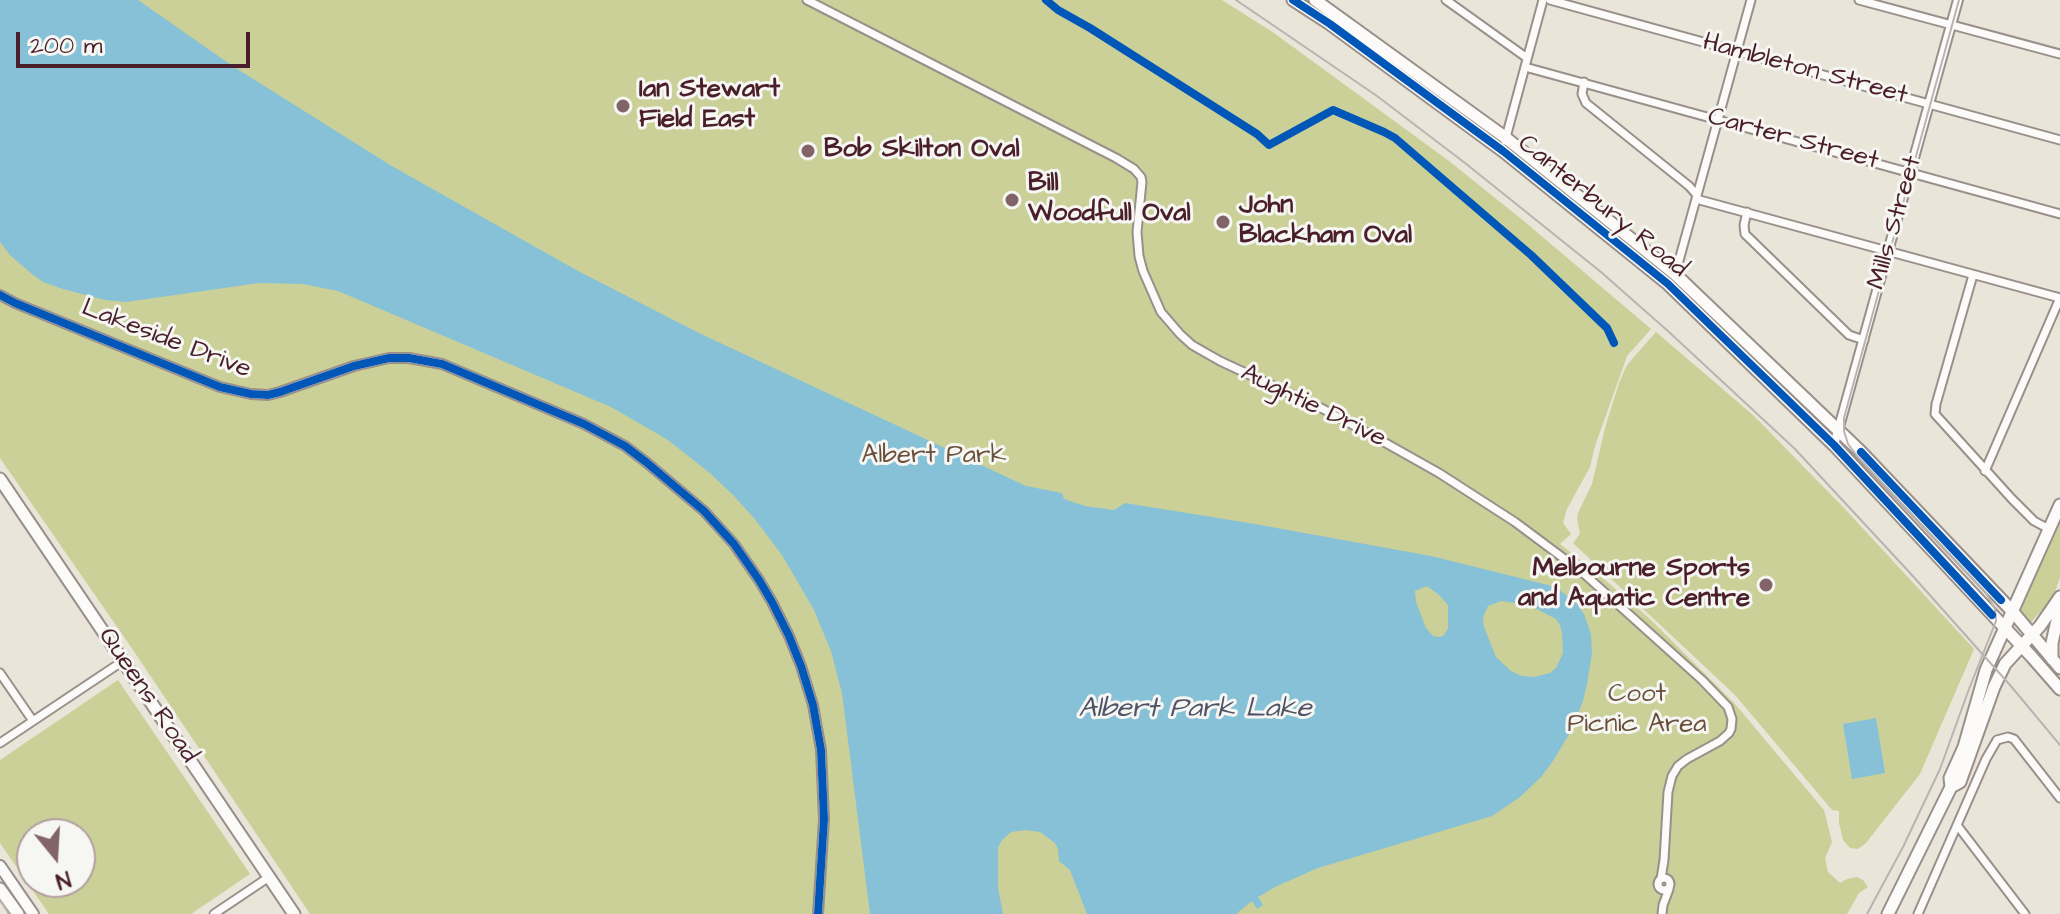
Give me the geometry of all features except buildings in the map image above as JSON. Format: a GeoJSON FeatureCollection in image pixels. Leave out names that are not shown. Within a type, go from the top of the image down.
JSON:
{"type":"FeatureCollection","features":[{"type":"Feature","properties":{"kind":"main road","name":"Canterbury Road"},"geometry":{"type":"LineString","coordinates":[[1293,0],[1333,12]]}},
{"type":"Feature","properties":{"kind":"main road","name":"Canterbury Road"},"geometry":{"type":"LineString","coordinates":[[1315,0],[1504,144],[1672,280],[1839,431],[2013,612],[2056,663]]}},
{"type":"Feature","properties":{"kind":"main road","name":"Canterbury Road"},"geometry":{"type":"LineString","coordinates":[[1672,280],[1834,445],[2060,689]]}},
{"type":"Feature","properties":{"kind":"main road","name":"Queens Road"},"geometry":{"type":"LineString","coordinates":[[0,479],[294,914]]}},
{"type":"Feature","properties":{"kind":"main road"},"geometry":{"type":"LineString","coordinates":[[1894,911],[1951,787],[1950,778],[1964,747],[1983,677],[2060,505]]}},
{"type":"Feature","properties":{"kind":"main road"},"geometry":{"type":"LineString","coordinates":[[1951,787],[1960,782],[2005,664],[2050,613],[2060,597]]}},
{"type":"Feature","properties":{"kind":"main road"},"geometry":{"type":"LineString","coordinates":[[2056,663],[2052,643],[2060,607]]}},
{"type":"Feature","properties":{"kind":"main road"},"geometry":{"type":"LineString","coordinates":[[0,866],[33,914]]}},
{"type":"Feature","properties":{"kind":"main road"},"geometry":{"type":"LineString","coordinates":[[0,889],[16,913]]}},
{"type":"Feature","properties":{"kind":"street","name":"Aughtie Drive"},"geometry":{"type":"LineString","coordinates":[[807,0],[1136,171],[1142,182],[1137,232],[1143,271],[1161,312],[1180,334],[1201,351],[1375,437],[1439,473],[1515,522],[1582,572],[1728,707],[1732,719],[1729,733],[1678,766],[1672,776],[1668,792],[1664,860],[1667,883],[1663,910]]}},
{"type":"Feature","properties":{"kind":"street"},"geometry":{"type":"LineString","coordinates":[[1446,0],[1527,58]]}},
{"type":"Feature","properties":{"kind":"street"},"geometry":{"type":"LineString","coordinates":[[1504,144],[1543,0]]}},
{"type":"Feature","properties":{"kind":"street","name":"Hambleton Street"},"geometry":{"type":"LineString","coordinates":[[1550,0],[2060,140]]}},
{"type":"Feature","properties":{"kind":"street"},"geometry":{"type":"LineString","coordinates":[[1672,280],[1751,0]]}},
{"type":"Feature","properties":{"kind":"street"},"geometry":{"type":"LineString","coordinates":[[1859,0],[2060,54]]}},
{"type":"Feature","properties":{"kind":"street","name":"Mills Street"},"geometry":{"type":"LineString","coordinates":[[1834,445],[1958,0]]}},
{"type":"Feature","properties":{"kind":"street","name":"Carter Street"},"geometry":{"type":"LineString","coordinates":[[1525,67],[2060,214]]}},
{"type":"Feature","properties":{"kind":"street"},"geometry":{"type":"LineString","coordinates":[[1584,82],[1582,94],[1586,103],[1689,186],[1697,197],[2060,298],[1985,471]]}},
{"type":"Feature","properties":{"kind":"street"},"geometry":{"type":"LineString","coordinates":[[1747,212],[1745,234],[1849,335],[1864,340]]}},
{"type":"Feature","properties":{"kind":"street"},"geometry":{"type":"LineString","coordinates":[[1973,275],[1935,412],[1985,471],[2034,521],[2049,529]]}},
{"type":"Feature","properties":{"kind":"street","name":"Lakeside Drive"},"geometry":{"type":"LineString","coordinates":[[2,298],[220,387],[251,394],[280,392],[354,366],[389,358],[442,364],[584,424],[625,446],[704,511],[734,544],[772,602],[801,666],[813,705],[821,750],[824,819],[818,914]]}},
{"type":"Feature","properties":{"kind":"street"},"geometry":{"type":"LineString","coordinates":[[0,743],[123,661]]}},
{"type":"Feature","properties":{"kind":"street"},"geometry":{"type":"LineString","coordinates":[[0,673],[33,721]]}},
{"type":"Feature","properties":{"kind":"street"},"geometry":{"type":"LineString","coordinates":[[1918,914],[1997,740],[2014,739],[2060,798]]}},
{"type":"Feature","properties":{"kind":"street"},"geometry":{"type":"LineString","coordinates":[[1957,825],[2025,914]]}},
{"type":"Feature","properties":{"kind":"street"},"geometry":{"type":"LineString","coordinates":[[214,914],[269,877]]}},
{"type":"Feature","properties":{"kind":"street","name":"Aughtie Drive"},"geometry":{"type":"LineString","coordinates":[[1663,910],[1658,885],[1667,883]]}},
{"type":"Feature","properties":{"kind":"green space","name":"Albert Park"},"geometry":{"type":"Polygon","coordinates":[[[0,0],[1222,0],[1274,33],[1449,161],[1651,329],[1627,356],[1590,467],[1567,509],[1563,523],[1571,534],[1560,544],[1650,619],[1735,704],[1824,810],[1832,842],[1825,858],[1828,872],[1840,883],[1857,877],[1868,887],[1859,893],[1847,914],[310,914],[0,458],[0,0]]]}},
{"type":"Feature","properties":{"kind":"green space","name":"Melbourne Sports and Aquatic Centre"},"geometry":{"type":"Polygon","coordinates":[[[1656,332],[1753,415],[1974,649],[1920,774],[1858,849],[1850,848],[1843,840],[1839,811],[1832,810],[1735,695],[1573,543],[1580,534],[1578,513],[1592,484],[1619,383],[1626,367],[1656,332]]]}},
{"type":"Feature","properties":{"kind":"green space"},"geometry":{"type":"Polygon","coordinates":[[[2060,518],[2060,577],[2053,598],[2030,623],[2020,610],[2060,518]]]}},
{"type":"Feature","properties":{"kind":"green space"},"geometry":{"type":"Polygon","coordinates":[[[118,680],[250,874],[191,914],[49,914],[38,898],[96,898],[96,818],[16,818],[16,866],[0,843],[0,760],[118,680]]]}},
{"type":"Feature","properties":{"kind":"water","name":"Albert Park Lake"},"geometry":{"type":"Polygon","coordinates":[[[0,0],[138,0],[231,65],[390,165],[578,271],[699,333],[1026,486],[1062,493],[1064,499],[1085,506],[1114,510],[1125,503],[1249,523],[1431,556],[1556,587],[1576,603],[1584,614],[1591,634],[1592,653],[1583,701],[1571,731],[1541,777],[1520,797],[1492,816],[1318,868],[1258,897],[1263,905],[1257,909],[1252,901],[1236,914],[1087,914],[1070,870],[1059,861],[1055,843],[1040,832],[1026,830],[1011,832],[998,847],[998,888],[1003,914],[870,914],[842,693],[831,651],[814,610],[782,555],[754,518],[711,474],[668,440],[611,407],[338,291],[303,284],[259,283],[126,302],[105,300],[43,282],[10,255],[0,242],[0,0]],[[1427,586],[1415,591],[1416,602],[1426,628],[1433,636],[1443,636],[1448,629],[1448,605],[1427,586]],[[1501,601],[1488,606],[1483,617],[1496,657],[1511,671],[1522,676],[1550,673],[1563,653],[1562,633],[1556,619],[1529,605],[1501,601]]]}},
{"type":"Feature","properties":{"kind":"water"},"geometry":{"type":"Polygon","coordinates":[[[1876,718],[1885,773],[1852,779],[1843,724],[1876,718]]]}},
{"type":"Feature","properties":{"kind":"tram line"},"geometry":{"type":"LineString","coordinates":[[1236,0],[1377,96],[1465,163],[1601,272],[1669,332],[1795,449],[1911,574],[2060,745]]}},
{"type":"Feature","properties":{"kind":"tram line"},"geometry":{"type":"LineString","coordinates":[[1867,914],[1940,769],[1996,621],[1995,609],[1986,593],[1857,456],[1848,444],[1844,431],[1844,418],[1959,0]]}},
{"type":"Feature","properties":{"kind":"tram line"},"geometry":{"type":"LineString","coordinates":[[0,900],[9,914]]}},
{"type":"Feature","properties":{"kind":"cycle path"},"geometry":{"type":"LineString","coordinates":[[1046,0],[1257,134],[1269,145],[1333,110],[1395,138],[1531,255],[1607,328],[1614,343]]}},
{"type":"Feature","properties":{"kind":"cycle path"},"geometry":{"type":"LineString","coordinates":[[1293,0],[1503,151],[1668,284],[1834,445],[1992,615]]}},
{"type":"Feature","properties":{"kind":"cycle path"},"geometry":{"type":"LineString","coordinates":[[0,295],[220,387],[268,395],[354,366],[389,358],[409,358],[442,364],[584,424],[625,446],[704,511],[734,544],[759,580],[789,636],[813,705],[821,750],[824,819],[818,914]]}},
{"type":"Feature","properties":{"kind":"cycle path"},"geometry":{"type":"LineString","coordinates":[[1861,452],[2001,600]]}},
{"type":"Feature","properties":{"kind":"place","name":"Ian Stewart Field East"},"geometry":{"type":"Point","coordinates":[623,106]}},
{"type":"Feature","properties":{"kind":"place","name":"Bob Skilton Oval"},"geometry":{"type":"Point","coordinates":[808,151]}},
{"type":"Feature","properties":{"kind":"place","name":"Bill Woodfull Oval"},"geometry":{"type":"Point","coordinates":[1012,200]}},
{"type":"Feature","properties":{"kind":"place","name":"John Blackham Oval"},"geometry":{"type":"Point","coordinates":[1223,222]}},
{"type":"Feature","properties":{"kind":"place","name":"Melbourne Sports and Aquatic Centre"},"geometry":{"type":"Point","coordinates":[1766,585]}},
{"type":"Feature","properties":{"kind":"park label","name":"Coot Picnic Area"},"geometry":{"type":"Point","coordinates":[1637,711]}}]}
